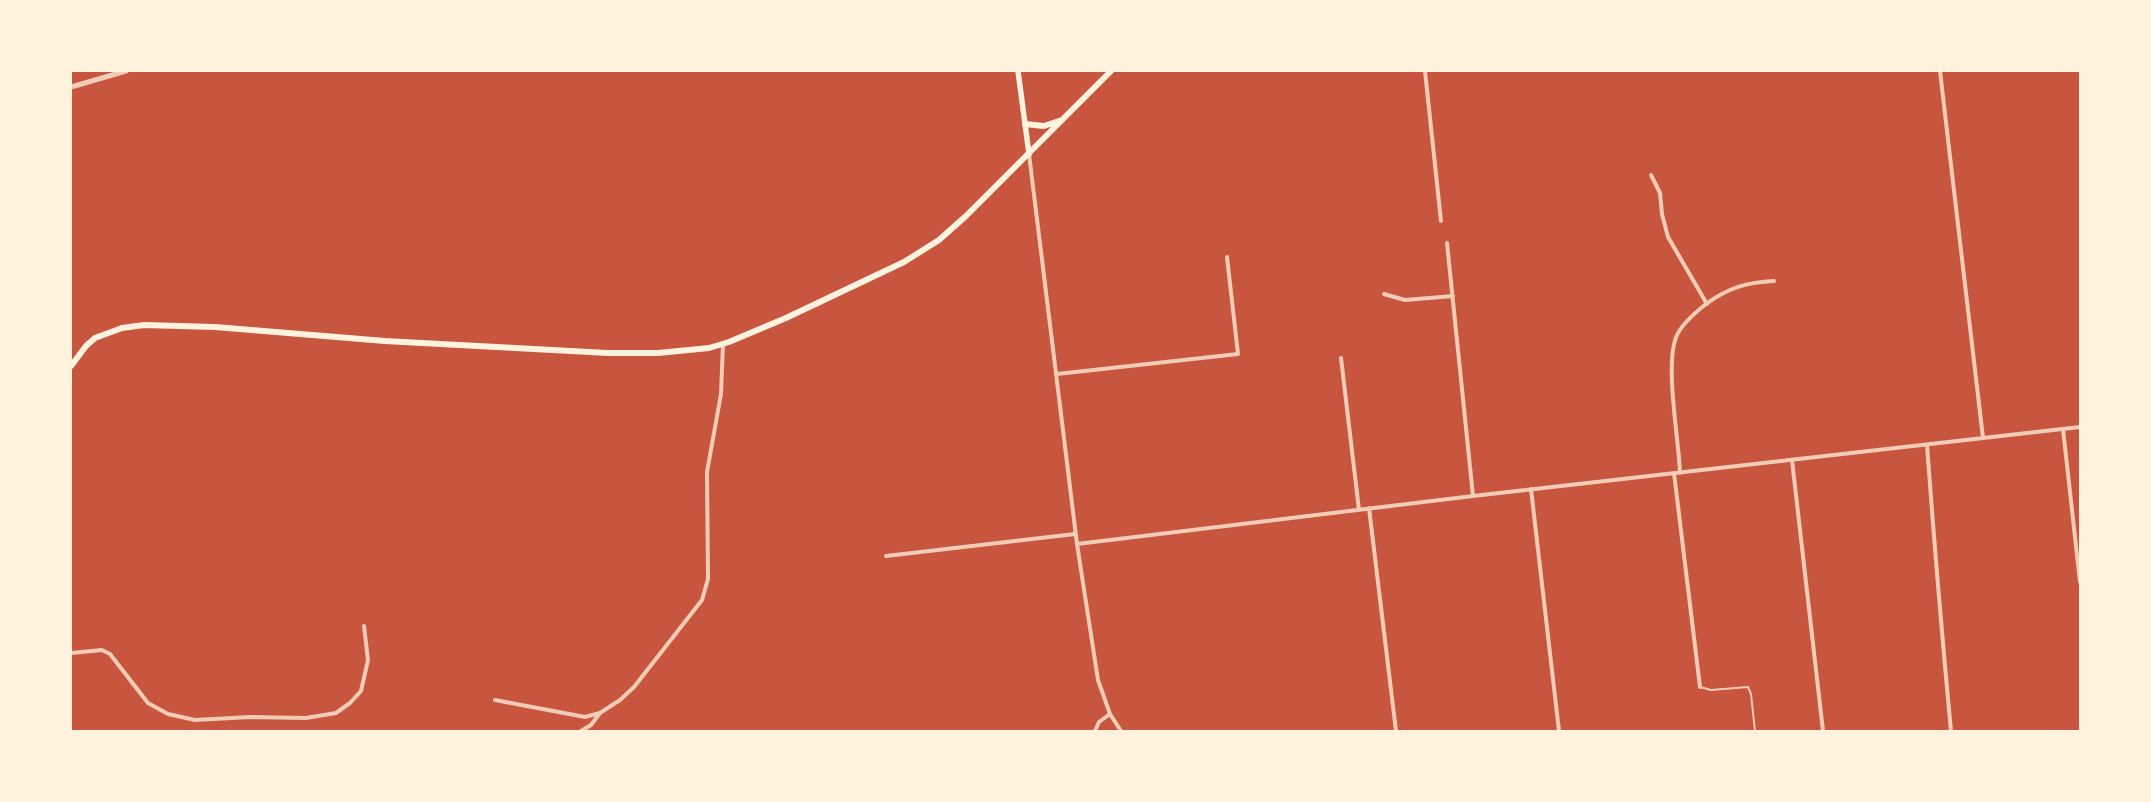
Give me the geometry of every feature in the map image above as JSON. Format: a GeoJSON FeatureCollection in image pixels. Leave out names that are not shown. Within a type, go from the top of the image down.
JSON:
{"type":"FeatureCollection","features":[{"type":"Feature","properties":{"kind":"main road"},"geometry":{"type":"LineString","coordinates":[[1018,71],[1030,154]]}},
{"type":"Feature","properties":{"kind":"main road"},"geometry":{"type":"LineString","coordinates":[[71,366],[86,346],[96,338],[122,328],[144,324],[385,341],[608,353],[686,352],[723,344],[786,318],[904,262],[946,234],[1030,154],[1111,71]]}},
{"type":"Feature","properties":{"kind":"main road"},"geometry":{"type":"LineString","coordinates":[[1025,124],[1044,126],[1064,120]]}},
{"type":"Feature","properties":{"kind":"street"},"geometry":{"type":"LineString","coordinates":[[71,87],[126,71]]}},
{"type":"Feature","properties":{"kind":"street"},"geometry":{"type":"LineString","coordinates":[[1425,71],[1441,221]]}},
{"type":"Feature","properties":{"kind":"street"},"geometry":{"type":"LineString","coordinates":[[1940,71],[1983,438]]}},
{"type":"Feature","properties":{"kind":"street"},"geometry":{"type":"LineString","coordinates":[[1030,154],[1076,544],[1098,680],[1110,714],[1121,731]]}},
{"type":"Feature","properties":{"kind":"street"},"geometry":{"type":"LineString","coordinates":[[1651,175],[1660,193],[1662,214],[1668,237],[1707,304]]}},
{"type":"Feature","properties":{"kind":"street"},"geometry":{"type":"LineString","coordinates":[[1447,242],[1473,496]]}},
{"type":"Feature","properties":{"kind":"street"},"geometry":{"type":"LineString","coordinates":[[1057,374],[1238,354],[1227,257]]}},
{"type":"Feature","properties":{"kind":"street"},"geometry":{"type":"LineString","coordinates":[[1680,473],[1671,364],[1677,335],[1697,311],[1720,294],[1751,282],[1774,281]]}},
{"type":"Feature","properties":{"kind":"street"},"geometry":{"type":"LineString","coordinates":[[1384,294],[1406,300],[1453,296]]}},
{"type":"Feature","properties":{"kind":"street"},"geometry":{"type":"LineString","coordinates":[[582,731],[591,725],[600,713],[620,700],[634,687],[702,600],[708,579],[707,472],[721,394],[723,344]]}},
{"type":"Feature","properties":{"kind":"street"},"geometry":{"type":"LineString","coordinates":[[1341,358],[1358,510]]}},
{"type":"Feature","properties":{"kind":"street"},"geometry":{"type":"LineString","coordinates":[[1076,544],[1531,489],[2080,427]]}},
{"type":"Feature","properties":{"kind":"street"},"geometry":{"type":"LineString","coordinates":[[2063,429],[2080,582]]}},
{"type":"Feature","properties":{"kind":"street"},"geometry":{"type":"LineString","coordinates":[[1927,445],[1951,731]]}},
{"type":"Feature","properties":{"kind":"street"},"geometry":{"type":"LineString","coordinates":[[1792,460],[1823,731]]}},
{"type":"Feature","properties":{"kind":"street"},"geometry":{"type":"LineString","coordinates":[[1674,474],[1700,687]]}},
{"type":"Feature","properties":{"kind":"street"},"geometry":{"type":"LineString","coordinates":[[1531,489],[1559,731]]}},
{"type":"Feature","properties":{"kind":"street"},"geometry":{"type":"LineString","coordinates":[[1369,508],[1396,731]]}},
{"type":"Feature","properties":{"kind":"street"},"geometry":{"type":"LineString","coordinates":[[886,556],[1076,534]]}},
{"type":"Feature","properties":{"kind":"street"},"geometry":{"type":"LineString","coordinates":[[71,653],[102,650],[110,654],[148,703],[168,714],[195,720],[250,717],[306,718],[336,713],[350,703],[361,691],[368,660],[364,626]]}},
{"type":"Feature","properties":{"kind":"street"},"geometry":{"type":"LineString","coordinates":[[495,700],[585,716],[600,713]]}},
{"type":"Feature","properties":{"kind":"street"},"geometry":{"type":"LineString","coordinates":[[1095,731],[1099,722],[1110,714]]}},
{"type":"Feature","properties":{"kind":"lane"},"geometry":{"type":"LineString","coordinates":[[1700,687],[1711,690],[1748,687],[1751,694],[1755,731]]}}]}
